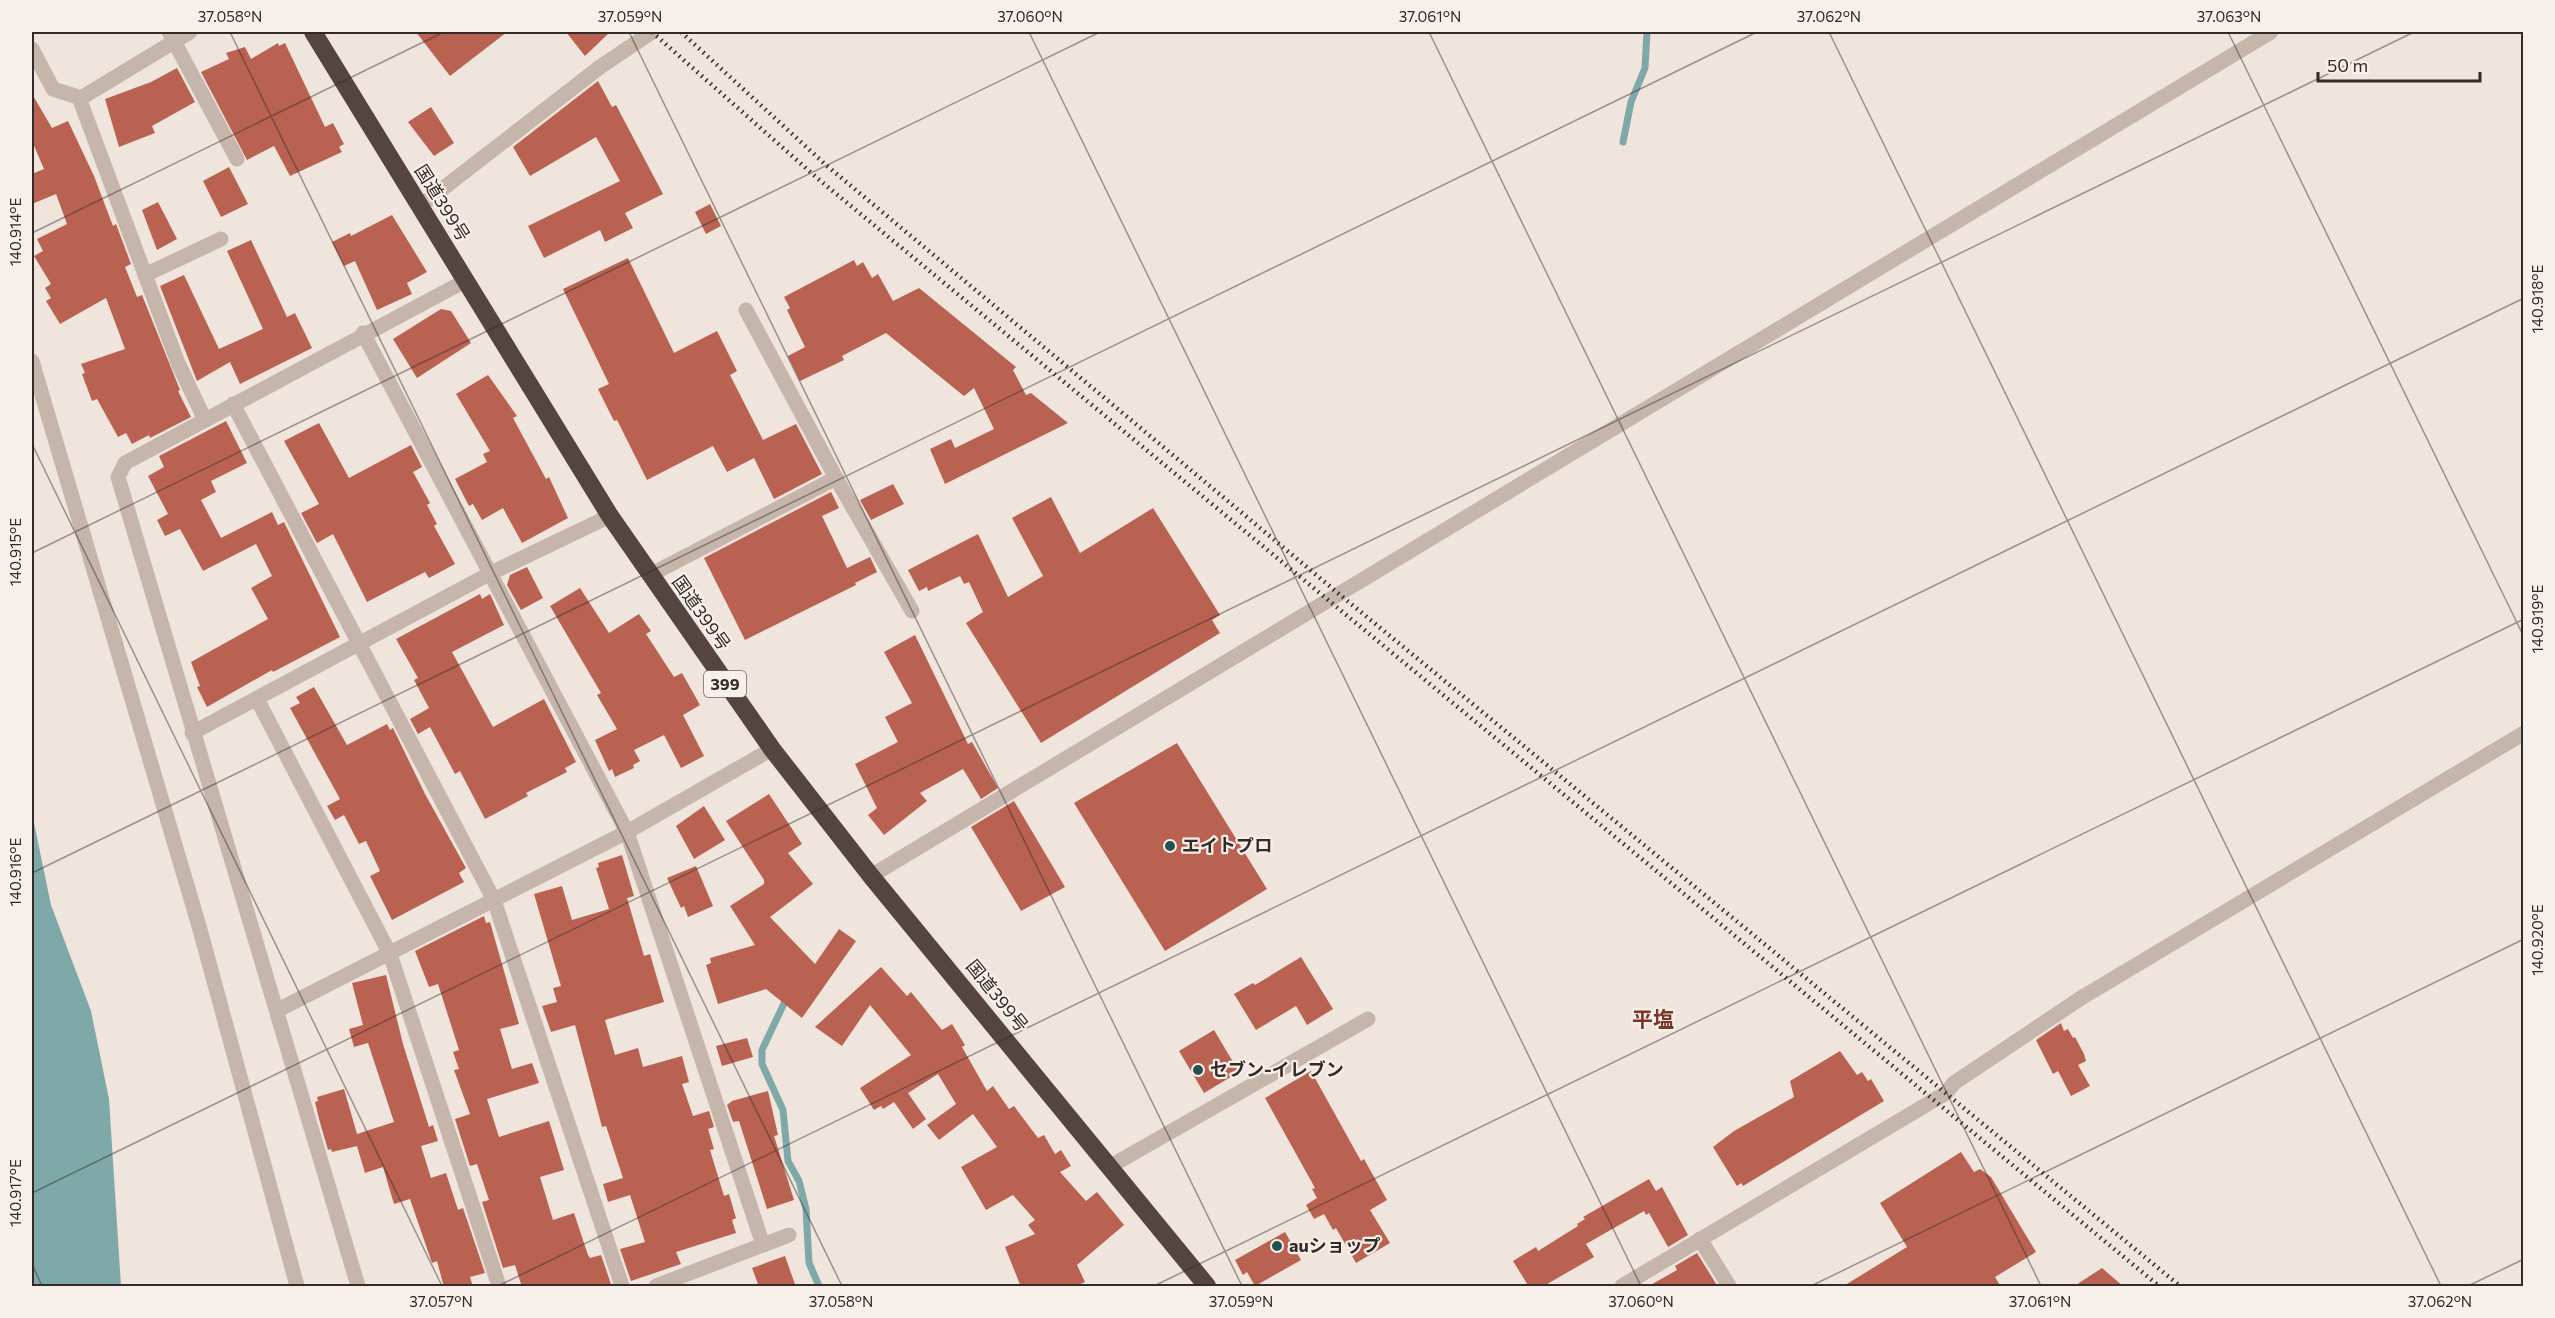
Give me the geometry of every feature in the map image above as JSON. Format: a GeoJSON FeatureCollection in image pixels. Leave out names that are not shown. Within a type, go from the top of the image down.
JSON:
{"type":"FeatureCollection","features":[{"type":"Feature","properties":{"kind":"highway","name":"国道399号"},"geometry":{"type":"LineString","coordinates":[[313,32],[610,516],[772,749],[871,876],[1206,1286]]}},
{"type":"Feature","properties":{"kind":"street"},"geometry":{"type":"LineString","coordinates":[[81,98],[172,36],[189,32]]}},
{"type":"Feature","properties":{"kind":"street"},"geometry":{"type":"LineString","coordinates":[[419,207],[600,66],[652,32]]}},
{"type":"Feature","properties":{"kind":"street"},"geometry":{"type":"LineString","coordinates":[[871,876],[2271,32]]}},
{"type":"Feature","properties":{"kind":"street"},"geometry":{"type":"LineString","coordinates":[[172,36],[237,159]]}},
{"type":"Feature","properties":{"kind":"street"},"geometry":{"type":"LineString","coordinates":[[32,49],[54,89],[81,98]]}},
{"type":"Feature","properties":{"kind":"street"},"geometry":{"type":"LineString","coordinates":[[81,98],[81,104],[178,363],[205,420]]}},
{"type":"Feature","properties":{"kind":"street"},"geometry":{"type":"LineString","coordinates":[[145,275],[221,239]]}},
{"type":"Feature","properties":{"kind":"street"},"geometry":{"type":"LineString","coordinates":[[358,1287],[278,1010],[192,734],[118,477],[125,463],[363,333],[465,281]]}},
{"type":"Feature","properties":{"kind":"street"},"geometry":{"type":"LineString","coordinates":[[746,310],[836,478],[912,611]]}},
{"type":"Feature","properties":{"kind":"street"},"geometry":{"type":"LineString","coordinates":[[363,333],[627,832],[763,1245]]}},
{"type":"Feature","properties":{"kind":"street"},"geometry":{"type":"LineString","coordinates":[[32,360],[200,926],[297,1287]]}},
{"type":"Feature","properties":{"kind":"street"},"geometry":{"type":"LineString","coordinates":[[233,404],[494,900],[621,1287]]}},
{"type":"Feature","properties":{"kind":"street"},"geometry":{"type":"LineString","coordinates":[[650,575],[836,478]]}},
{"type":"Feature","properties":{"kind":"street"},"geometry":{"type":"LineString","coordinates":[[192,734],[490,573],[610,516]]}},
{"type":"Feature","properties":{"kind":"street"},"geometry":{"type":"LineString","coordinates":[[257,699],[390,954],[499,1287]]}},
{"type":"Feature","properties":{"kind":"street"},"geometry":{"type":"LineString","coordinates":[[1622,1287],[1946,1093],[1954,1083],[2081,998],[2523,733]]}},
{"type":"Feature","properties":{"kind":"street"},"geometry":{"type":"LineString","coordinates":[[278,1010],[627,832],[772,749]]}},
{"type":"Feature","properties":{"kind":"street"},"geometry":{"type":"LineString","coordinates":[[1109,1167],[1368,1019]]}},
{"type":"Feature","properties":{"kind":"street"},"geometry":{"type":"LineString","coordinates":[[656,1287],[789,1235]]}},
{"type":"Feature","properties":{"kind":"street"},"geometry":{"type":"LineString","coordinates":[[1700,1239],[1729,1287]]}},
{"type":"Feature","properties":{"kind":"water"},"geometry":{"type":"Polygon","coordinates":[[[32,813],[51,905],[91,1011],[109,1099],[121,1286],[32,1286],[32,813]]]}},
{"type":"Feature","properties":{"kind":"building"},"geometry":{"type":"Polygon","coordinates":[[[416,32],[507,32],[450,76],[416,32]]]}},
{"type":"Feature","properties":{"kind":"building"},"geometry":{"type":"Polygon","coordinates":[[[566,32],[610,32],[585,56],[566,32]]]}},
{"type":"Feature","properties":{"kind":"building"},"geometry":{"type":"Polygon","coordinates":[[[278,43],[279,46],[285,43],[325,127],[333,123],[344,144],[339,147],[342,152],[290,176],[274,146],[247,160],[201,72],[229,59],[226,53],[245,47],[251,59],[278,43]]]}},
{"type":"Feature","properties":{"kind":"building"},"geometry":{"type":"Polygon","coordinates":[[[177,68],[195,102],[152,126],[155,133],[119,147],[105,99],[151,82],[177,68]]]}},
{"type":"Feature","properties":{"kind":"building"},"geometry":{"type":"Polygon","coordinates":[[[598,81],[612,107],[616,105],[663,194],[625,213],[633,228],[605,242],[600,230],[544,258],[528,226],[620,181],[596,137],[530,176],[513,147],[598,81]]]}},
{"type":"Feature","properties":{"kind":"building"},"geometry":{"type":"Polygon","coordinates":[[[32,94],[52,128],[68,121],[94,176],[113,226],[116,224],[131,264],[125,267],[137,297],[142,295],[180,390],[178,391],[191,417],[150,438],[149,435],[132,444],[126,433],[118,437],[97,399],[92,401],[82,374],[85,373],[81,364],[125,349],[106,298],[60,324],[46,301],[51,298],[45,288],[51,284],[34,256],[43,251],[37,239],[67,224],[56,194],[32,204],[32,174],[44,169],[32,141],[32,94]]]}},
{"type":"Feature","properties":{"kind":"building"},"geometry":{"type":"Polygon","coordinates":[[[431,107],[454,143],[434,156],[408,122],[431,107]]]}},
{"type":"Feature","properties":{"kind":"building"},"geometry":{"type":"Polygon","coordinates":[[[229,167],[248,204],[221,217],[203,181],[229,167]]]}},
{"type":"Feature","properties":{"kind":"building"},"geometry":{"type":"Polygon","coordinates":[[[158,202],[177,239],[157,250],[142,210],[158,202]]]}},
{"type":"Feature","properties":{"kind":"building"},"geometry":{"type":"Polygon","coordinates":[[[710,204],[721,226],[706,234],[695,212],[710,204]]]}},
{"type":"Feature","properties":{"kind":"building"},"geometry":{"type":"Polygon","coordinates":[[[392,215],[427,272],[407,283],[412,294],[377,310],[355,261],[344,266],[332,242],[350,233],[351,236],[392,215]]]}},
{"type":"Feature","properties":{"kind":"building"},"geometry":{"type":"Polygon","coordinates":[[[251,240],[287,317],[295,313],[312,348],[240,384],[230,362],[197,381],[160,286],[184,275],[219,349],[263,329],[227,251],[251,240]]]}},
{"type":"Feature","properties":{"kind":"building"},"geometry":{"type":"Polygon","coordinates":[[[628,258],[674,353],[717,331],[737,371],[730,375],[763,440],[796,424],[822,474],[774,499],[754,458],[727,472],[713,446],[647,480],[617,420],[614,421],[598,389],[609,384],[563,289],[628,258]]]}},
{"type":"Feature","properties":{"kind":"building"},"geometry":{"type":"Polygon","coordinates":[[[854,260],[857,266],[863,262],[872,278],[878,274],[893,301],[919,288],[1016,367],[1013,370],[1026,395],[1031,393],[1068,423],[945,484],[930,449],[951,439],[955,448],[994,429],[974,388],[964,396],[886,333],[842,356],[844,360],[800,381],[788,356],[805,347],[787,310],[790,308],[784,297],[854,260]]]}},
{"type":"Feature","properties":{"kind":"building"},"geometry":{"type":"Polygon","coordinates":[[[441,309],[451,311],[471,343],[417,378],[393,339],[441,309]]]}},
{"type":"Feature","properties":{"kind":"building"},"geometry":{"type":"Polygon","coordinates":[[[488,375],[517,416],[513,418],[546,479],[549,477],[568,518],[522,543],[503,508],[482,520],[473,504],[469,506],[455,479],[487,462],[483,454],[490,451],[456,394],[488,375]]]}},
{"type":"Feature","properties":{"kind":"building"},"geometry":{"type":"Polygon","coordinates":[[[226,421],[247,463],[211,481],[216,492],[201,500],[221,538],[272,512],[278,525],[284,522],[340,637],[273,672],[272,670],[207,707],[197,687],[200,686],[191,662],[268,619],[251,588],[272,576],[256,544],[203,571],[180,529],[165,536],[157,520],[168,514],[148,476],[164,467],[159,456],[226,421]]]}},
{"type":"Feature","properties":{"kind":"building"},"geometry":{"type":"Polygon","coordinates":[[[319,423],[349,478],[411,445],[422,467],[413,472],[430,503],[427,505],[437,524],[434,526],[455,564],[429,578],[425,572],[367,602],[333,534],[317,543],[301,513],[319,504],[284,441],[319,423]]]}},
{"type":"Feature","properties":{"kind":"building"},"geometry":{"type":"Polygon","coordinates":[[[893,484],[904,504],[871,520],[860,500],[893,484]]]}},
{"type":"Feature","properties":{"kind":"building"},"geometry":{"type":"Polygon","coordinates":[[[831,492],[839,508],[822,516],[847,568],[870,557],[877,572],[855,583],[856,585],[745,640],[704,558],[831,492]]]}},
{"type":"Feature","properties":{"kind":"building"},"geometry":{"type":"Polygon","coordinates":[[[1051,497],[1080,553],[1153,508],[1220,615],[1212,620],[1220,633],[1041,743],[966,623],[983,612],[969,582],[964,584],[960,576],[928,591],[927,587],[919,591],[908,570],[978,534],[1008,597],[1043,576],[1012,518],[1051,497]]]}},
{"type":"Feature","properties":{"kind":"building"},"geometry":{"type":"Polygon","coordinates":[[[527,567],[543,598],[521,610],[507,585],[510,575],[527,567]]]}},
{"type":"Feature","properties":{"kind":"building"},"geometry":{"type":"Polygon","coordinates":[[[580,588],[609,633],[639,614],[651,631],[646,634],[674,677],[682,673],[700,705],[683,715],[704,756],[681,768],[664,735],[634,750],[640,761],[633,765],[634,768],[615,777],[612,769],[609,771],[595,740],[617,729],[597,695],[601,693],[550,606],[580,588]]]}},
{"type":"Feature","properties":{"kind":"building"},"geometry":{"type":"Polygon","coordinates":[[[480,594],[482,599],[490,594],[504,625],[452,652],[493,727],[544,699],[576,762],[565,768],[567,772],[526,793],[528,796],[485,819],[460,771],[455,774],[430,727],[418,734],[410,719],[429,708],[414,680],[418,678],[396,639],[480,594]]]}},
{"type":"Feature","properties":{"kind":"building"},"geometry":{"type":"Polygon","coordinates":[[[915,635],[968,744],[972,742],[998,788],[981,799],[963,769],[920,793],[927,801],[884,835],[868,815],[877,808],[855,764],[898,742],[885,717],[912,703],[884,652],[915,635]]]}},
{"type":"Feature","properties":{"kind":"building"},"geometry":{"type":"Polygon","coordinates":[[[314,687],[347,745],[387,724],[390,730],[393,728],[425,794],[466,868],[459,873],[464,882],[392,920],[370,876],[380,871],[366,841],[359,844],[344,815],[335,820],[327,806],[340,799],[290,708],[300,703],[296,697],[314,687]]]}},
{"type":"Feature","properties":{"kind":"building","name":"エイトプロ"},"geometry":{"type":"Polygon","coordinates":[[[1177,743],[1267,889],[1165,951],[1074,803],[1177,743]]]}},
{"type":"Feature","properties":{"kind":"building"},"geometry":{"type":"Polygon","coordinates":[[[769,794],[802,844],[788,853],[813,884],[770,917],[815,964],[839,929],[856,941],[802,1018],[766,989],[718,1004],[706,965],[711,963],[710,958],[755,945],[730,906],[764,884],[764,880],[726,821],[769,794]]]}},
{"type":"Feature","properties":{"kind":"building"},"geometry":{"type":"Polygon","coordinates":[[[1014,801],[1065,887],[1021,911],[971,827],[1014,801]]]}},
{"type":"Feature","properties":{"kind":"building"},"geometry":{"type":"Polygon","coordinates":[[[704,806],[725,840],[694,859],[676,826],[704,806]]]}},
{"type":"Feature","properties":{"kind":"building"},"geometry":{"type":"Polygon","coordinates":[[[622,855],[634,896],[627,898],[644,956],[650,954],[664,1002],[605,1020],[615,1055],[638,1048],[643,1067],[682,1056],[689,1082],[682,1084],[693,1116],[709,1111],[714,1127],[708,1129],[714,1149],[710,1150],[724,1196],[729,1194],[736,1218],[732,1220],[736,1233],[676,1252],[681,1264],[631,1281],[620,1249],[645,1242],[630,1195],[608,1202],[603,1184],[623,1178],[606,1126],[602,1127],[575,1025],[551,1032],[542,1006],[557,1002],[553,988],[561,986],[534,894],[562,886],[572,920],[609,909],[596,868],[599,867],[598,863],[622,855]]]}},
{"type":"Feature","properties":{"kind":"building"},"geometry":{"type":"Polygon","coordinates":[[[696,866],[713,906],[688,917],[684,906],[681,908],[667,878],[696,866]]]}},
{"type":"Feature","properties":{"kind":"building"},"geometry":{"type":"Polygon","coordinates":[[[484,916],[486,923],[490,922],[519,1024],[500,1029],[512,1069],[532,1063],[539,1083],[487,1099],[499,1137],[549,1121],[564,1170],[540,1177],[553,1220],[574,1213],[588,1255],[590,1258],[601,1255],[612,1287],[522,1287],[515,1265],[503,1268],[482,1202],[489,1200],[477,1164],[470,1166],[455,1119],[470,1114],[454,1070],[459,1069],[453,1052],[459,1050],[438,984],[429,987],[415,951],[484,916]]]}},
{"type":"Feature","properties":{"kind":"building"},"geometry":{"type":"Polygon","coordinates":[[[1301,957],[1333,1009],[1307,1025],[1296,1006],[1256,1030],[1234,994],[1253,983],[1255,985],[1301,957]]]}},
{"type":"Feature","properties":{"kind":"building"},"geometry":{"type":"Polygon","coordinates":[[[881,967],[907,996],[911,992],[942,1030],[952,1024],[987,1091],[993,1086],[1009,1109],[1014,1106],[1038,1138],[1044,1135],[1055,1154],[1061,1150],[1071,1166],[1060,1172],[1086,1201],[1097,1192],[1124,1225],[1077,1265],[1085,1282],[1074,1287],[1021,1287],[1005,1247],[1035,1234],[1028,1225],[1035,1220],[1013,1195],[986,1210],[961,1167],[997,1147],[973,1114],[939,1140],[927,1125],[956,1104],[938,1074],[908,1093],[926,1119],[913,1129],[894,1102],[883,1109],[881,1106],[874,1110],[860,1088],[911,1055],[870,1005],[842,1046],[815,1027],[881,967]]]}},
{"type":"Feature","properties":{"kind":"building"},"geometry":{"type":"Polygon","coordinates":[[[386,975],[403,1044],[429,1127],[433,1125],[438,1141],[421,1146],[431,1178],[446,1173],[458,1210],[463,1208],[485,1273],[470,1277],[473,1287],[444,1287],[437,1261],[432,1263],[410,1199],[394,1204],[383,1167],[365,1173],[357,1146],[332,1152],[331,1149],[328,1150],[319,1119],[315,1102],[318,1101],[317,1097],[344,1089],[357,1134],[394,1122],[368,1043],[354,1047],[349,1029],[363,1025],[352,983],[386,975]]]}},
{"type":"Feature","properties":{"kind":"building"},"geometry":{"type":"Polygon","coordinates":[[[2061,1023],[2064,1031],[2068,1029],[2073,1038],[2075,1037],[2084,1054],[2086,1061],[2078,1065],[2090,1086],[2071,1096],[2058,1071],[2053,1074],[2036,1040],[2061,1023]]]}},
{"type":"Feature","properties":{"kind":"building"},"geometry":{"type":"Polygon","coordinates":[[[1214,1030],[1239,1072],[1204,1093],[1179,1051],[1214,1030]]]}},
{"type":"Feature","properties":{"kind":"building"},"geometry":{"type":"Polygon","coordinates":[[[747,1038],[753,1057],[722,1066],[716,1046],[747,1038]]]}},
{"type":"Feature","properties":{"kind":"building"},"geometry":{"type":"Polygon","coordinates":[[[1840,1051],[1857,1075],[1862,1072],[1868,1081],[1871,1079],[1884,1101],[1743,1186],[1741,1183],[1737,1186],[1713,1147],[1734,1131],[1794,1097],[1790,1081],[1840,1051]]]}},
{"type":"Feature","properties":{"kind":"building"},"geometry":{"type":"Polygon","coordinates":[[[1311,1071],[1361,1161],[1364,1159],[1387,1200],[1370,1210],[1390,1243],[1356,1263],[1336,1228],[1333,1230],[1324,1214],[1314,1219],[1306,1205],[1317,1198],[1312,1189],[1315,1188],[1265,1098],[1311,1071]]]}},
{"type":"Feature","properties":{"kind":"building"},"geometry":{"type":"Polygon","coordinates":[[[768,1091],[778,1135],[774,1136],[794,1200],[767,1209],[739,1121],[733,1122],[727,1105],[732,1101],[768,1091]]]}},
{"type":"Feature","properties":{"kind":"building"},"geometry":{"type":"Polygon","coordinates":[[[1961,1152],[1974,1172],[1980,1169],[1991,1177],[2036,1252],[1995,1277],[2001,1287],[1842,1287],[1907,1247],[1880,1203],[1961,1152]]]}},
{"type":"Feature","properties":{"kind":"building"},"geometry":{"type":"Polygon","coordinates":[[[1649,1179],[1656,1191],[1662,1187],[1688,1235],[1668,1247],[1649,1213],[1646,1215],[1644,1211],[1586,1244],[1594,1257],[1542,1287],[1529,1287],[1513,1261],[1536,1247],[1538,1251],[1578,1226],[1577,1224],[1585,1219],[1583,1217],[1649,1179]]]}},
{"type":"Feature","properties":{"kind":"building","name":"auショップ"},"geometry":{"type":"Polygon","coordinates":[[[1285,1232],[1301,1260],[1255,1286],[1247,1272],[1243,1275],[1235,1260],[1285,1232]]]}},
{"type":"Feature","properties":{"kind":"building"},"geometry":{"type":"Polygon","coordinates":[[[1697,1253],[1718,1287],[1647,1287],[1677,1270],[1675,1266],[1697,1253]]]}},
{"type":"Feature","properties":{"kind":"building"},"geometry":{"type":"Polygon","coordinates":[[[785,1256],[796,1287],[759,1287],[752,1268],[785,1256]]]}},
{"type":"Feature","properties":{"kind":"building"},"geometry":{"type":"Polygon","coordinates":[[[2102,1268],[2124,1287],[2073,1287],[2102,1268]]]}},
{"type":"Feature","properties":{"kind":"waterway"},"geometry":{"type":"LineString","coordinates":[[1623,142],[1631,102],[1645,68],[1647,32]]}},
{"type":"Feature","properties":{"kind":"waterway"},"geometry":{"type":"LineString","coordinates":[[788,995],[762,1050],[762,1064],[783,1110],[788,1161],[799,1181],[806,1209],[809,1263],[819,1286]]}},
{"type":"Feature","properties":{"kind":"railway"},"geometry":{"type":"LineString","coordinates":[[652,32],[817,178],[2159,1286]]}},
{"type":"Feature","properties":{"kind":"railway"},"geometry":{"type":"LineString","coordinates":[[681,32],[826,165],[1339,594],[2180,1286]]}},
{"type":"Feature","properties":{"kind":"place","name":"エイトプロ"},"geometry":{"type":"Point","coordinates":[1170,846]}},
{"type":"Feature","properties":{"kind":"place","name":"セブン-イレブン"},"geometry":{"type":"Point","coordinates":[1198,1070]}},
{"type":"Feature","properties":{"kind":"place","name":"auショップ"},"geometry":{"type":"Point","coordinates":[1277,1246]}},
{"type":"Feature","properties":{"kind":"district","name":"平塩"},"geometry":{"type":"Point","coordinates":[1653,1020]}}]}
